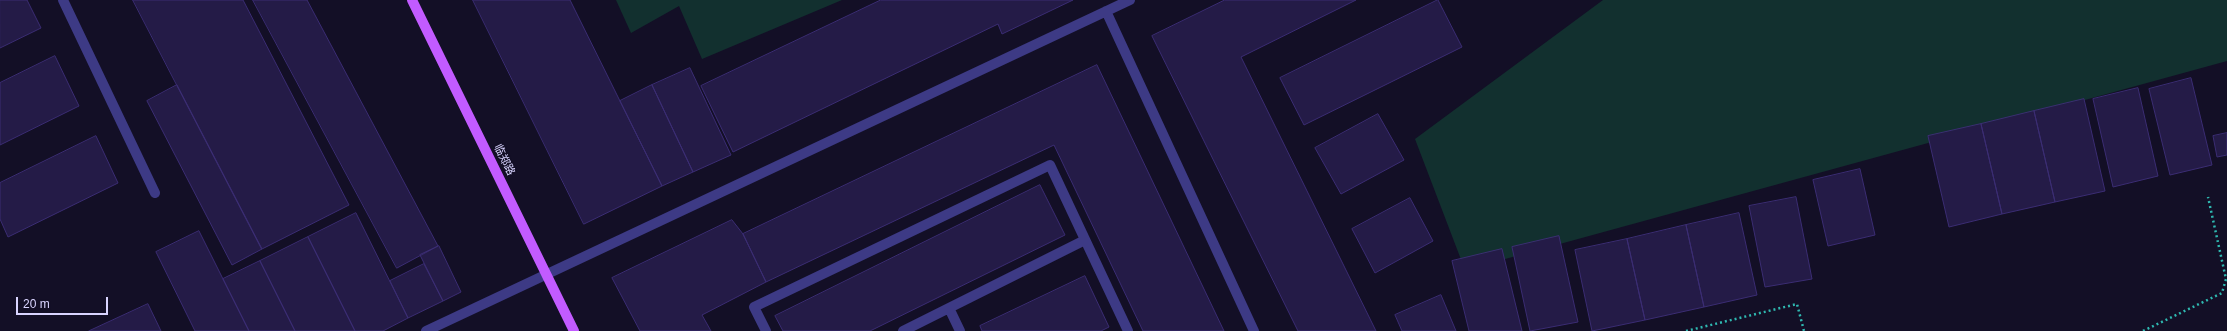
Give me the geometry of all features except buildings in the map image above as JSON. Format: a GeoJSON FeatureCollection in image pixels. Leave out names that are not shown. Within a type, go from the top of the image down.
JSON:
{"type":"FeatureCollection","features":[{"type":"Feature","properties":{"kind":"main road","name":"临郑路"},"geometry":{"type":"LineString","coordinates":[[412,0],[574,331]]}},
{"type":"Feature","properties":{"kind":"street"},"geometry":{"type":"LineString","coordinates":[[63,0],[155,193]]}},
{"type":"Feature","properties":{"kind":"street"},"geometry":{"type":"LineString","coordinates":[[426,331],[1130,0]]}},
{"type":"Feature","properties":{"kind":"street"},"geometry":{"type":"LineString","coordinates":[[1106,12],[1254,331]]}},
{"type":"Feature","properties":{"kind":"street"},"geometry":{"type":"LineString","coordinates":[[766,331],[754,307],[1050,165],[1128,331]]}},
{"type":"Feature","properties":{"kind":"street"},"geometry":{"type":"LineString","coordinates":[[903,331],[1085,240]]}},
{"type":"Feature","properties":{"kind":"street"},"geometry":{"type":"LineString","coordinates":[[949,308],[960,331]]}},
{"type":"Feature","properties":{"kind":"path"},"geometry":{"type":"LineString","coordinates":[[2143,331],[2222,293],[2226,279],[2208,197]]}},
{"type":"Feature","properties":{"kind":"path"},"geometry":{"type":"LineString","coordinates":[[1686,331],[1797,304],[1804,331]]}},
{"type":"Feature","properties":{"kind":"green space"},"geometry":{"type":"Polygon","coordinates":[[[616,0],[842,0],[702,59],[679,6],[631,33],[616,0]]]}},
{"type":"Feature","properties":{"kind":"green space"},"geometry":{"type":"Polygon","coordinates":[[[1603,0],[2227,0],[2227,61],[1465,270],[1415,139],[1603,0]]]}}]}
